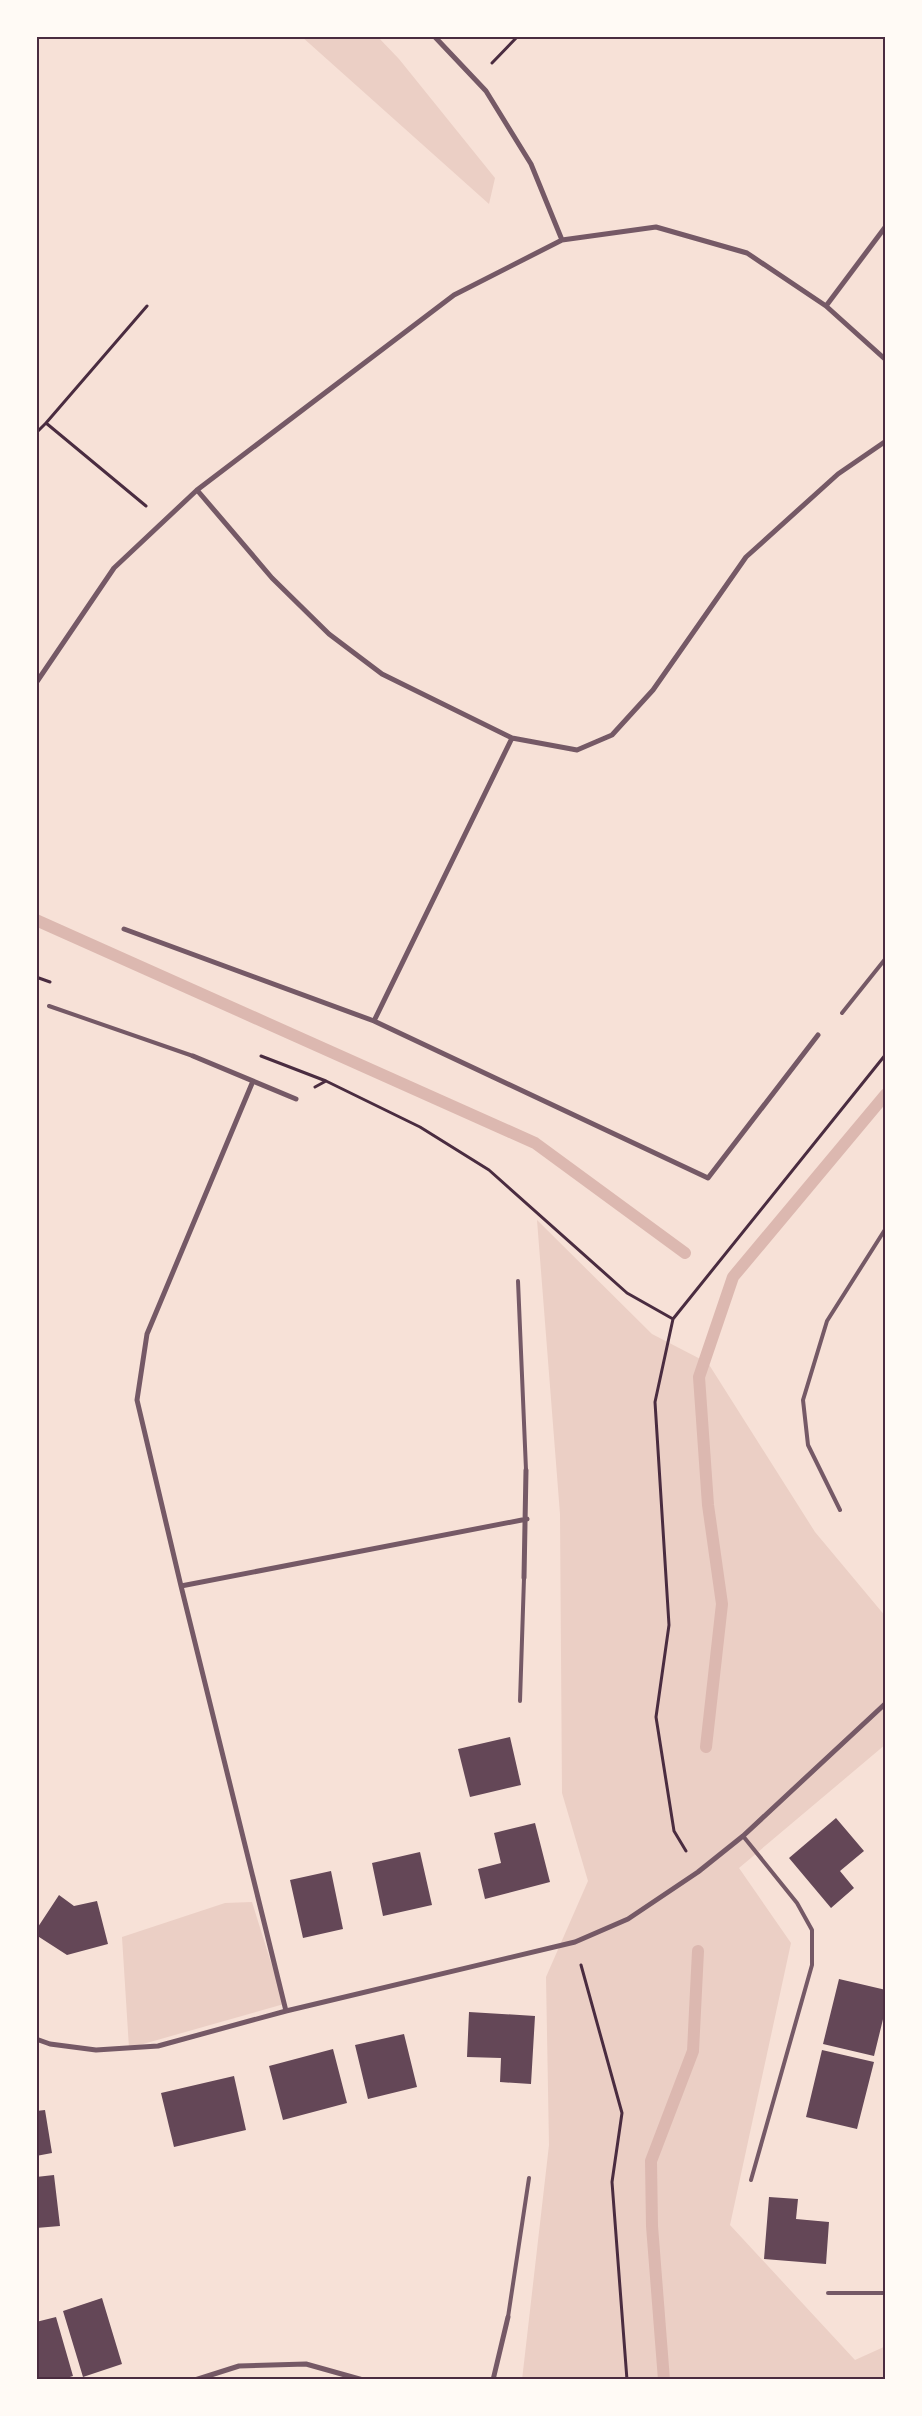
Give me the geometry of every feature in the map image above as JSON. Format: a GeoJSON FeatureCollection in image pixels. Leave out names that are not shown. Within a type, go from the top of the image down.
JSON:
{"type":"FeatureCollection","features":[{"type":"Feature","properties":{"kind":"street"},"geometry":{"type":"LineString","coordinates":[[434,36],[476,79],[486,92],[531,164],[562,240]]}},
{"type":"Feature","properties":{"kind":"street"},"geometry":{"type":"LineString","coordinates":[[826,306],[886,226]]}},
{"type":"Feature","properties":{"kind":"street"},"geometry":{"type":"LineString","coordinates":[[36,682],[114,568],[197,490],[454,295],[562,240],[656,227],[747,253],[826,306],[886,360]]}},
{"type":"Feature","properties":{"kind":"street"},"geometry":{"type":"LineString","coordinates":[[197,490],[272,578],[328,634],[382,674],[512,738],[577,750],[612,735],[654,690],[746,557],[838,474],[886,441]]}},
{"type":"Feature","properties":{"kind":"street"},"geometry":{"type":"LineString","coordinates":[[374,1021],[512,738]]}},
{"type":"Feature","properties":{"kind":"street"},"geometry":{"type":"LineString","coordinates":[[124,930],[374,1021],[708,1178],[818,1035]]}},
{"type":"Feature","properties":{"kind":"street"},"geometry":{"type":"LineString","coordinates":[[193,1056],[296,1099]]}},
{"type":"Feature","properties":{"kind":"street"},"geometry":{"type":"LineString","coordinates":[[252,1081],[147,1334],[137,1400],[286,2011]]}},
{"type":"Feature","properties":{"kind":"street"},"geometry":{"type":"LineString","coordinates":[[524,1578],[526,1470]]}},
{"type":"Feature","properties":{"kind":"street"},"geometry":{"type":"LineString","coordinates":[[181,1586],[526,1519]]}},
{"type":"Feature","properties":{"kind":"street"},"geometry":{"type":"LineString","coordinates":[[36,2039],[50,2044],[96,2050],[158,2046],[286,2011],[575,1942],[628,1919],[698,1872],[743,1836],[886,1703]]}},
{"type":"Feature","properties":{"kind":"street"},"geometry":{"type":"LineString","coordinates":[[493,2380],[508,2317]]}},
{"type":"Feature","properties":{"kind":"street"},"geometry":{"type":"LineString","coordinates":[[195,2380],[239,2366],[306,2364],[363,2380]]}},
{"type":"Feature","properties":{"kind":"lane"},"geometry":{"type":"LineString","coordinates":[[842,1013],[886,958]]}},
{"type":"Feature","properties":{"kind":"lane"},"geometry":{"type":"LineString","coordinates":[[50,1006],[193,1056]]}},
{"type":"Feature","properties":{"kind":"lane"},"geometry":{"type":"LineString","coordinates":[[840,1510],[808,1445],[803,1400],[826,1321],[886,1228]]}},
{"type":"Feature","properties":{"kind":"lane"},"geometry":{"type":"LineString","coordinates":[[518,1280],[526,1470]]}},
{"type":"Feature","properties":{"kind":"lane"},"geometry":{"type":"LineString","coordinates":[[520,1701],[524,1578]]}},
{"type":"Feature","properties":{"kind":"lane"},"geometry":{"type":"LineString","coordinates":[[743,1836],[797,1903],[812,1930],[812,1965],[751,2180]]}},
{"type":"Feature","properties":{"kind":"lane"},"geometry":{"type":"LineString","coordinates":[[508,2317],[529,2178]]}},
{"type":"Feature","properties":{"kind":"lane"},"geometry":{"type":"LineString","coordinates":[[828,2293],[886,2293]]}},
{"type":"Feature","properties":{"kind":"path"},"geometry":{"type":"LineString","coordinates":[[476,79],[518,36]]}},
{"type":"Feature","properties":{"kind":"path"},"geometry":{"type":"LineString","coordinates":[[36,433],[147,306]]}},
{"type":"Feature","properties":{"kind":"path"},"geometry":{"type":"LineString","coordinates":[[46,423],[164,521]]}},
{"type":"Feature","properties":{"kind":"path"},"geometry":{"type":"LineString","coordinates":[[673,1319],[886,1054]]}},
{"type":"Feature","properties":{"kind":"path"},"geometry":{"type":"LineString","coordinates":[[575,1942],[622,2113],[612,2182],[628,2380]]}},
{"type":"Feature","properties":{"kind":"shaded area"},"geometry":{"type":"Polygon","coordinates":[[[301,36],[377,36],[399,59],[495,178],[489,204],[301,36]]]}},
{"type":"Feature","properties":{"kind":"shaded area"},"geometry":{"type":"Polygon","coordinates":[[[537,1220],[652,1334],[708,1363],[815,1532],[886,1617],[886,1744],[739,1868],[791,1943],[730,2225],[855,2360],[886,2346],[886,2380],[522,2380],[549,2145],[546,1977],[588,1881],[562,1793],[560,1514],[537,1220]]]}},
{"type":"Feature","properties":{"kind":"shaded area"},"geometry":{"type":"Polygon","coordinates":[[[252,1902],[284,2004],[129,2048],[122,1937],[225,1903],[252,1902]]]}},
{"type":"Feature","properties":{"kind":"building"},"geometry":{"type":"Polygon","coordinates":[[[510,1737],[521,1785],[470,1797],[458,1749],[510,1737]]]}},
{"type":"Feature","properties":{"kind":"building"},"geometry":{"type":"Polygon","coordinates":[[[836,1818],[864,1851],[840,1871],[854,1888],[831,1908],[789,1858],[836,1818]]]}},
{"type":"Feature","properties":{"kind":"building"},"geometry":{"type":"Polygon","coordinates":[[[535,1823],[550,1882],[485,1899],[478,1869],[501,1863],[494,1833],[535,1823]]]}},
{"type":"Feature","properties":{"kind":"building"},"geometry":{"type":"Polygon","coordinates":[[[420,1852],[432,1905],[383,1916],[372,1863],[420,1852]]]}},
{"type":"Feature","properties":{"kind":"building"},"geometry":{"type":"Polygon","coordinates":[[[331,1871],[343,1929],[303,1938],[290,1880],[331,1871]]]}},
{"type":"Feature","properties":{"kind":"building"},"geometry":{"type":"Polygon","coordinates":[[[59,1895],[74,1906],[97,1901],[108,1944],[67,1955],[36,1935],[36,1930],[59,1895]]]}},
{"type":"Feature","properties":{"kind":"building"},"geometry":{"type":"Polygon","coordinates":[[[839,1979],[886,1990],[886,2007],[874,2056],[823,2044],[839,1979]]]}},
{"type":"Feature","properties":{"kind":"building"},"geometry":{"type":"Polygon","coordinates":[[[469,2012],[535,2016],[531,2084],[500,2082],[501,2058],[467,2057],[469,2012]]]}},
{"type":"Feature","properties":{"kind":"building"},"geometry":{"type":"Polygon","coordinates":[[[404,2034],[417,2087],[368,2099],[355,2045],[404,2034]]]}},
{"type":"Feature","properties":{"kind":"building"},"geometry":{"type":"Polygon","coordinates":[[[333,2049],[347,2103],[283,2120],[269,2066],[333,2049]]]}},
{"type":"Feature","properties":{"kind":"building"},"geometry":{"type":"Polygon","coordinates":[[[822,2050],[874,2062],[857,2129],[806,2117],[822,2050]]]}},
{"type":"Feature","properties":{"kind":"building"},"geometry":{"type":"Polygon","coordinates":[[[234,2076],[246,2130],[174,2147],[161,2093],[234,2076]]]}},
{"type":"Feature","properties":{"kind":"building"},"geometry":{"type":"Polygon","coordinates":[[[45,2110],[52,2153],[36,2156],[36,2111],[45,2110]]]}},
{"type":"Feature","properties":{"kind":"building"},"geometry":{"type":"Polygon","coordinates":[[[54,2175],[60,2226],[36,2228],[36,2177],[54,2175]]]}},
{"type":"Feature","properties":{"kind":"building"},"geometry":{"type":"Polygon","coordinates":[[[769,2197],[798,2199],[796,2219],[829,2222],[826,2264],[764,2259],[769,2197]]]}},
{"type":"Feature","properties":{"kind":"building"},"geometry":{"type":"Polygon","coordinates":[[[102,2298],[122,2364],[83,2377],[63,2311],[102,2298]]]}},
{"type":"Feature","properties":{"kind":"building"},"geometry":{"type":"Polygon","coordinates":[[[56,2317],[73,2376],[60,2380],[36,2380],[36,2322],[56,2317]]]}},
{"type":"Feature","properties":{"kind":"waterway"},"geometry":{"type":"LineString","coordinates":[[36,920],[535,1143],[685,1253]]}},
{"type":"Feature","properties":{"kind":"waterway"},"geometry":{"type":"LineString","coordinates":[[706,1747],[722,1604],[708,1505],[699,1377],[733,1277],[886,1094]]}},
{"type":"Feature","properties":{"kind":"waterway"},"geometry":{"type":"LineString","coordinates":[[664,2380],[652,2226],[651,2161],[693,2051],[698,1951]]}}]}
